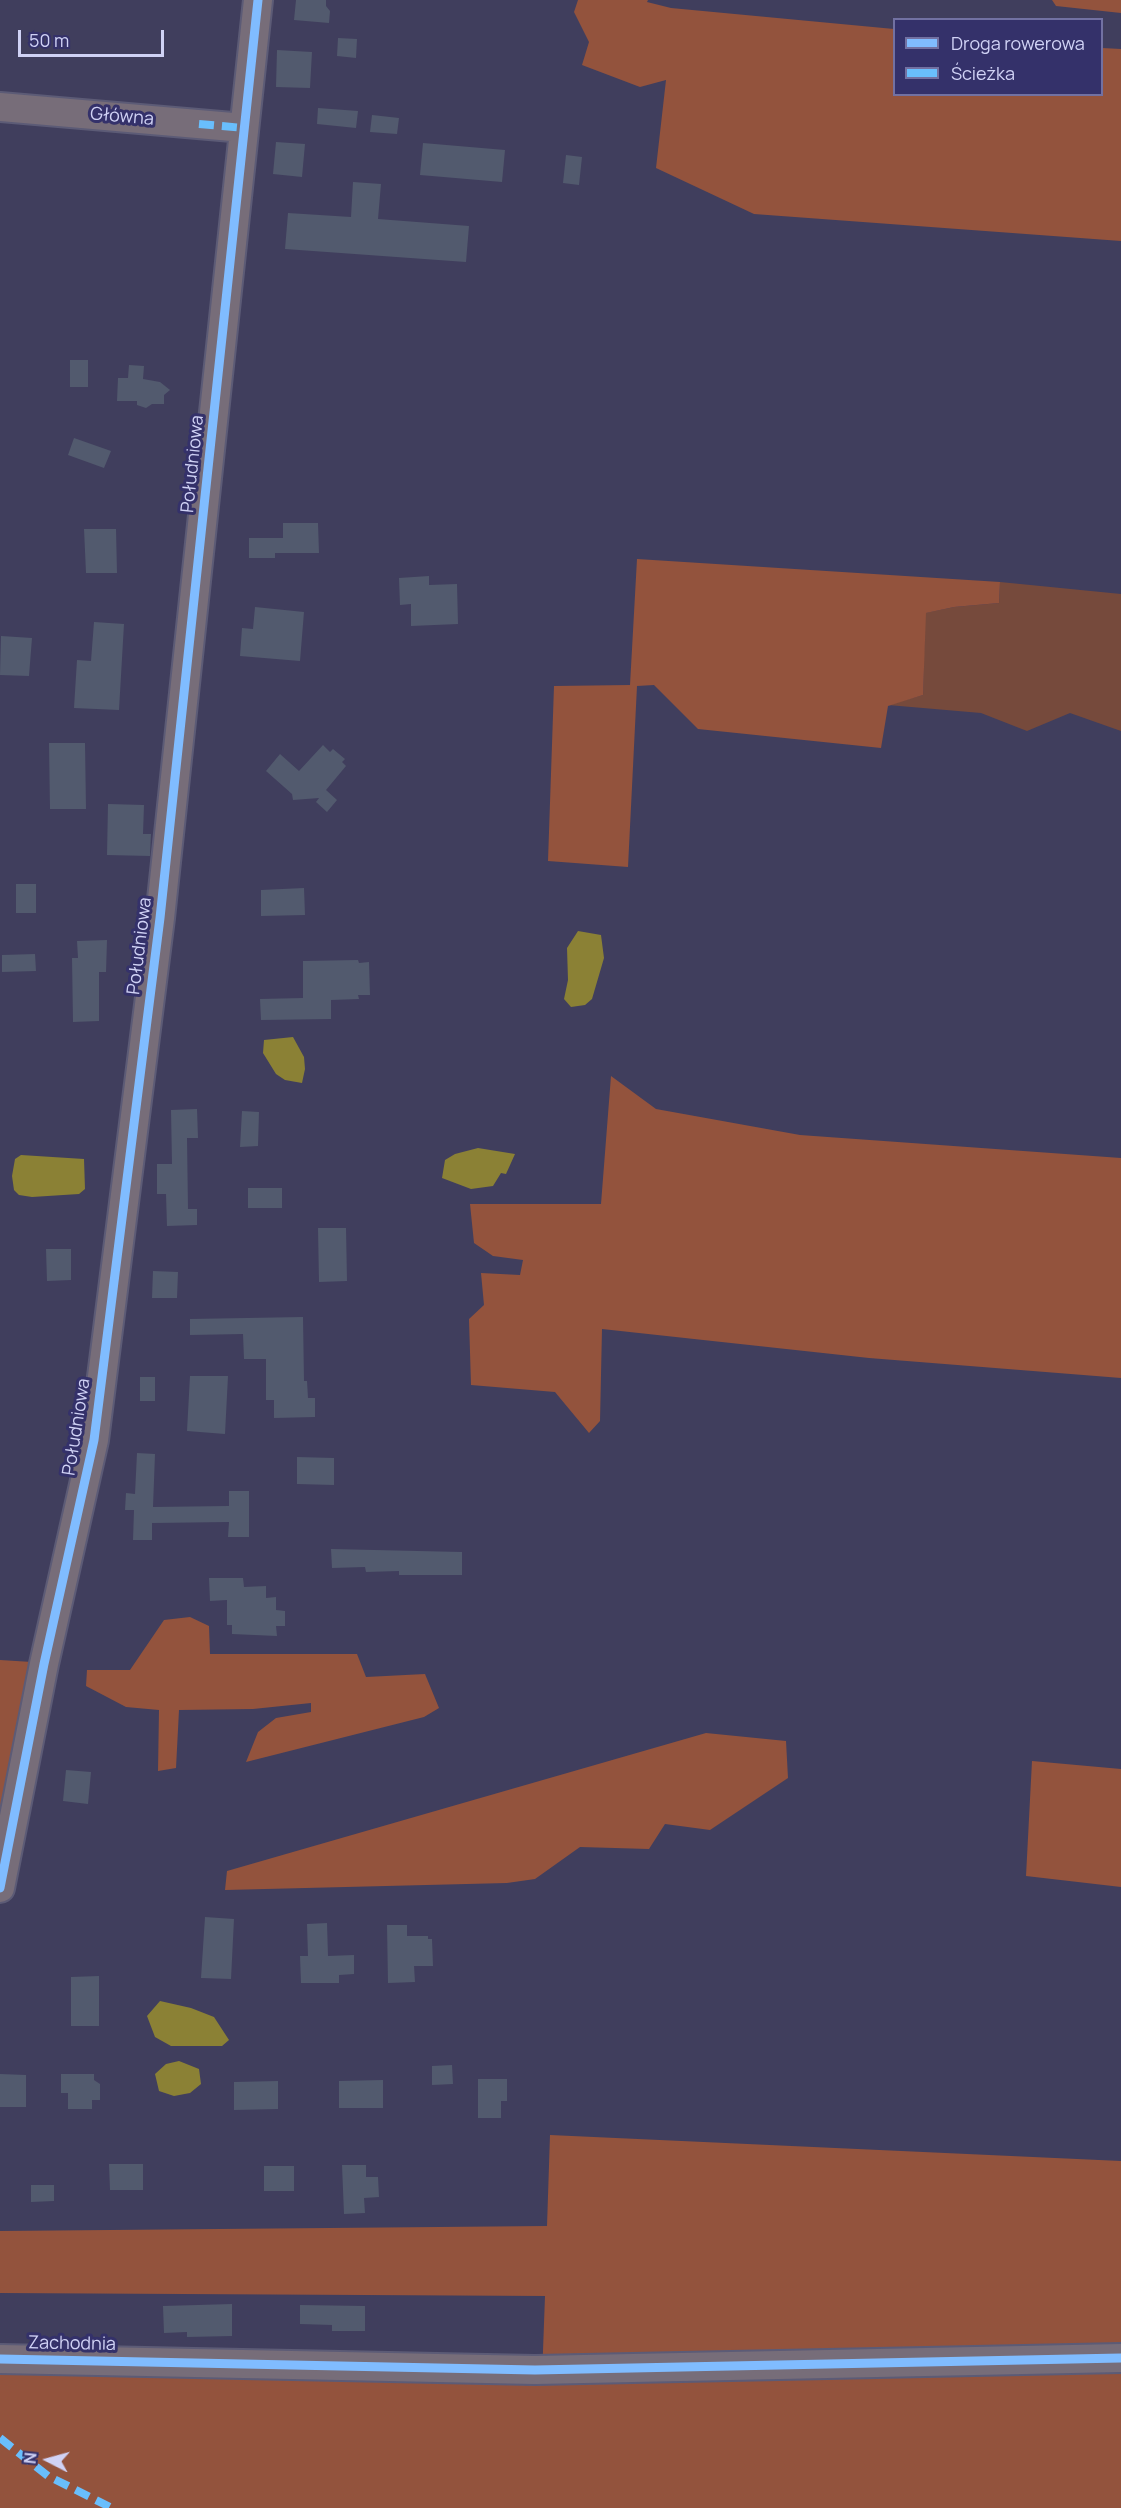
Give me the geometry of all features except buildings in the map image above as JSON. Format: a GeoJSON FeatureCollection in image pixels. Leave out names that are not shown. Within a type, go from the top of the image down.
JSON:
{"type":"FeatureCollection","features":[{"type":"Feature","properties":{"kind":"street","name":"Południowa"},"geometry":{"type":"LineString","coordinates":[[0,1888],[44,1664],[94,1440],[160,918],[258,0]]}},
{"type":"Feature","properties":{"kind":"street","name":"Główna"},"geometry":{"type":"LineString","coordinates":[[0,107],[244,128]]}},
{"type":"Feature","properties":{"kind":"street","name":"Zachodnia"},"geometry":{"type":"LineString","coordinates":[[0,2359],[535,2370],[1121,2358]]}},
{"type":"Feature","properties":{"kind":"shaded area"},"geometry":{"type":"Polygon","coordinates":[[[578,0],[648,0],[647,2],[671,8],[893,29],[893,96],[1103,96],[1103,48],[1121,49],[1121,241],[754,214],[656,168],[666,80],[640,87],[582,65],[589,42],[574,12],[578,0]]]}},
{"type":"Feature","properties":{"kind":"shaded area"},"geometry":{"type":"Polygon","coordinates":[[[1052,0],[1121,0],[1121,13],[1056,6],[1052,0]]]}},
{"type":"Feature","properties":{"kind":"shaded area"},"geometry":{"type":"Polygon","coordinates":[[[637,559],[1000,582],[999,603],[954,607],[926,613],[923,695],[888,706],[881,748],[698,729],[654,685],[637,686],[628,867],[548,861],[554,686],[630,685],[637,559]]]}},
{"type":"Feature","properties":{"kind":"shaded area"},"geometry":{"type":"Polygon","coordinates":[[[1000,582],[1121,594],[1121,731],[1070,713],[1027,731],[981,713],[888,705],[923,695],[925,613],[954,607],[999,603],[1000,582]]]}},
{"type":"Feature","properties":{"kind":"shaded area"},"geometry":{"type":"Polygon","coordinates":[[[578,931],[601,935],[604,958],[592,999],[585,1005],[571,1007],[564,999],[568,980],[567,948],[578,931]]]}},
{"type":"Feature","properties":{"kind":"shaded area"},"geometry":{"type":"Polygon","coordinates":[[[293,1037],[304,1057],[305,1069],[302,1083],[285,1080],[276,1074],[263,1053],[264,1040],[293,1037]]]}},
{"type":"Feature","properties":{"kind":"shaded area"},"geometry":{"type":"Polygon","coordinates":[[[611,1076],[656,1109],[800,1135],[1121,1158],[1121,1378],[869,1358],[602,1329],[600,1421],[589,1433],[555,1392],[471,1385],[469,1319],[484,1305],[481,1273],[520,1275],[523,1260],[493,1256],[474,1243],[470,1204],[601,1204],[611,1076]]]}},
{"type":"Feature","properties":{"kind":"shaded area"},"geometry":{"type":"Polygon","coordinates":[[[478,1148],[515,1154],[506,1174],[501,1173],[493,1186],[471,1189],[442,1178],[445,1160],[455,1154],[478,1148]]]}},
{"type":"Feature","properties":{"kind":"shaded area"},"geometry":{"type":"Polygon","coordinates":[[[21,1155],[84,1159],[85,1189],[79,1194],[32,1197],[19,1195],[14,1190],[12,1176],[15,1159],[21,1155]]]}},
{"type":"Feature","properties":{"kind":"shaded area"},"geometry":{"type":"Polygon","coordinates":[[[190,1617],[209,1626],[210,1654],[357,1654],[366,1677],[425,1674],[439,1708],[424,1717],[246,1762],[258,1732],[276,1718],[311,1712],[311,1703],[253,1709],[179,1710],[176,1768],[158,1771],[159,1710],[126,1707],[86,1686],[87,1670],[130,1670],[164,1620],[190,1617]]]}},
{"type":"Feature","properties":{"kind":"shaded area"},"geometry":{"type":"Polygon","coordinates":[[[0,1660],[32,1662],[0,1831],[0,1660]]]}},
{"type":"Feature","properties":{"kind":"shaded area"},"geometry":{"type":"Polygon","coordinates":[[[706,1733],[786,1741],[788,1778],[710,1830],[665,1824],[649,1849],[580,1847],[535,1879],[507,1883],[225,1890],[227,1871],[706,1733]]]}},
{"type":"Feature","properties":{"kind":"shaded area"},"geometry":{"type":"Polygon","coordinates":[[[1032,1761],[1121,1769],[1121,1887],[1026,1876],[1032,1761]]]}},
{"type":"Feature","properties":{"kind":"shaded area"},"geometry":{"type":"Polygon","coordinates":[[[160,2001],[191,2008],[214,2017],[229,2040],[222,2046],[171,2046],[155,2037],[147,2016],[160,2001]]]}},
{"type":"Feature","properties":{"kind":"shaded area"},"geometry":{"type":"Polygon","coordinates":[[[179,2061],[199,2069],[201,2084],[190,2093],[174,2096],[159,2091],[155,2074],[166,2064],[179,2061]]]}},
{"type":"Feature","properties":{"kind":"shaded area"},"geometry":{"type":"Polygon","coordinates":[[[550,2135],[1121,2161],[1121,2508],[0,2508],[0,2372],[542,2378],[545,2296],[0,2293],[0,2231],[547,2226],[550,2135]]]}},
{"type":"Feature","properties":{"kind":"marked path"},"geometry":{"type":"LineString","coordinates":[[199,124],[244,128]]}},
{"type":"Feature","properties":{"kind":"marked path"},"geometry":{"type":"LineString","coordinates":[[0,2438],[48,2476],[112,2508]]}},
{"type":"Feature","properties":{"kind":"cycle path"},"geometry":{"type":"LineString","coordinates":[[0,1888],[44,1664],[94,1440],[160,918],[258,0]]}},
{"type":"Feature","properties":{"kind":"cycle path"},"geometry":{"type":"LineString","coordinates":[[0,2359],[535,2370],[1121,2358]]}}]}
